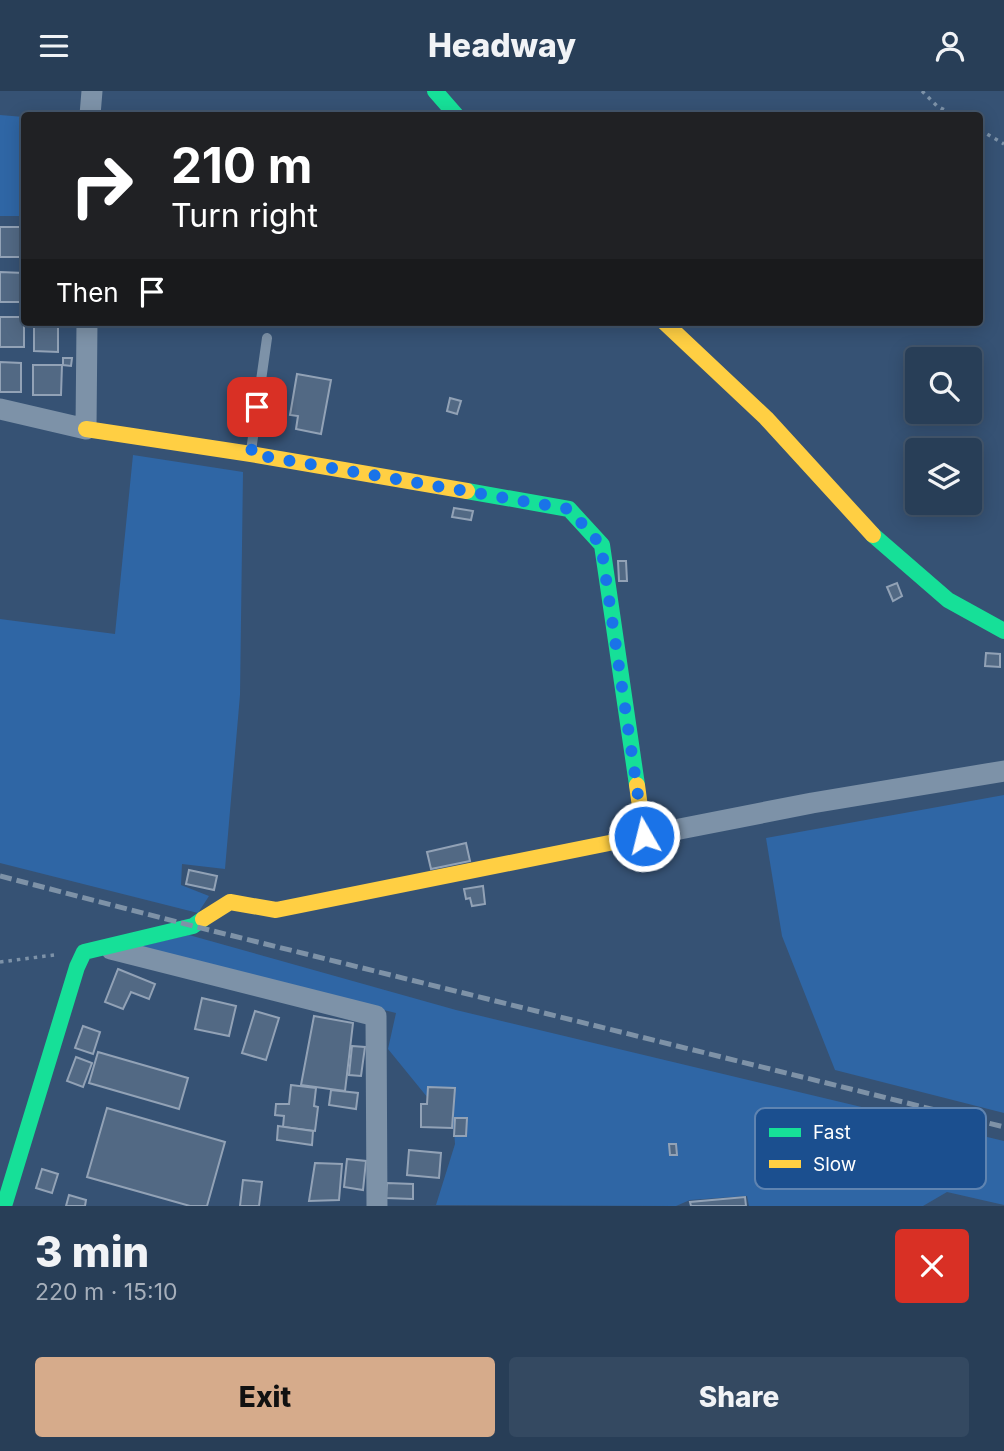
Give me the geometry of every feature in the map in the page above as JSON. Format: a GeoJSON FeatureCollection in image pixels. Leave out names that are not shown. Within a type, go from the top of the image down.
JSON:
{"type":"FeatureCollection","features":[{"type":"Feature","properties":{"kind":"street"},"geometry":{"type":"LineString","coordinates":[[90,112],[92,91]]}},
{"type":"Feature","properties":{"kind":"street"},"geometry":{"type":"LineString","coordinates":[[435,91],[453,112]]}},
{"type":"Feature","properties":{"kind":"street"},"geometry":{"type":"LineString","coordinates":[[86,326],[86,429]]}},
{"type":"Feature","properties":{"kind":"street"},"geometry":{"type":"LineString","coordinates":[[668,326],[766,418],[865,528],[948,600],[1004,631]]}},
{"type":"Feature","properties":{"kind":"street"},"geometry":{"type":"LineString","coordinates":[[0,409],[86,429],[251,454],[569,509],[601,545],[644,836]]}},
{"type":"Feature","properties":{"kind":"street"},"geometry":{"type":"LineString","coordinates":[[4,1206],[73,981],[94,949],[193,926],[230,902],[276,909],[812,803],[1004,771]]}},
{"type":"Feature","properties":{"kind":"street"},"geometry":{"type":"LineString","coordinates":[[94,949],[376,1016],[377,1206]]}},
{"type":"Feature","properties":{"kind":"lane"},"geometry":{"type":"LineString","coordinates":[[251,454],[267,338]]}},
{"type":"Feature","properties":{"kind":"path"},"geometry":{"type":"LineString","coordinates":[[922,91],[937,106],[948,112]]}},
{"type":"Feature","properties":{"kind":"path"},"geometry":{"type":"LineString","coordinates":[[983,132],[1004,144]]}},
{"type":"Feature","properties":{"kind":"path"},"geometry":{"type":"LineString","coordinates":[[0,962],[94,949]]}},
{"type":"Feature","properties":{"kind":"shaded area"},"geometry":{"type":"Polygon","coordinates":[[[0,115],[21,117],[21,216],[0,216],[0,115]]]}},
{"type":"Feature","properties":{"kind":"shaded area"},"geometry":{"type":"Polygon","coordinates":[[[133,455],[243,472],[240,695],[225,869],[182,864],[181,885],[209,896],[198,913],[0,863],[0,619],[115,634],[133,455]]]}},
{"type":"Feature","properties":{"kind":"shaded area"},"geometry":{"type":"Polygon","coordinates":[[[1004,795],[1004,1113],[835,1070],[782,936],[766,838],[1004,795]]]}},
{"type":"Feature","properties":{"kind":"shaded area"},"geometry":{"type":"Polygon","coordinates":[[[189,935],[456,1010],[866,1108],[755,1108],[755,1189],[986,1189],[986,1137],[1004,1141],[1004,1205],[947,1192],[923,1206],[749,1206],[747,1196],[690,1200],[676,1206],[436,1205],[455,1144],[454,1130],[388,1049],[396,1013],[133,948],[189,935]]]}},
{"type":"Feature","properties":{"kind":"building"},"geometry":{"type":"Polygon","coordinates":[[[0,227],[21,227],[21,257],[0,257],[0,227]]]}},
{"type":"Feature","properties":{"kind":"building"},"geometry":{"type":"Polygon","coordinates":[[[0,272],[21,273],[21,302],[0,302],[0,272]]]}},
{"type":"Feature","properties":{"kind":"building"},"geometry":{"type":"Polygon","coordinates":[[[0,317],[21,317],[24,347],[0,347],[0,317]]]}},
{"type":"Feature","properties":{"kind":"building"},"geometry":{"type":"Polygon","coordinates":[[[34,326],[58,326],[58,352],[34,351],[34,326]]]}},
{"type":"Feature","properties":{"kind":"building"},"geometry":{"type":"Polygon","coordinates":[[[63,358],[72,358],[71,366],[63,365],[63,358]]]}},
{"type":"Feature","properties":{"kind":"building"},"geometry":{"type":"Polygon","coordinates":[[[0,362],[21,363],[21,392],[0,392],[0,362]]]}},
{"type":"Feature","properties":{"kind":"building"},"geometry":{"type":"Polygon","coordinates":[[[33,365],[62,365],[61,395],[33,395],[33,365]]]}},
{"type":"Feature","properties":{"kind":"building"},"geometry":{"type":"Polygon","coordinates":[[[297,374],[331,380],[321,434],[296,429],[298,416],[290,415],[297,374]]]}},
{"type":"Feature","properties":{"kind":"building"},"geometry":{"type":"Polygon","coordinates":[[[450,398],[461,401],[457,414],[447,411],[450,398]]]}},
{"type":"Feature","properties":{"kind":"building"},"geometry":{"type":"Polygon","coordinates":[[[454,508],[473,511],[471,520],[452,517],[454,508]]]}},
{"type":"Feature","properties":{"kind":"building"},"geometry":{"type":"Polygon","coordinates":[[[618,561],[626,561],[627,581],[619,581],[618,561]]]}},
{"type":"Feature","properties":{"kind":"building"},"geometry":{"type":"Polygon","coordinates":[[[897,583],[902,596],[893,601],[887,587],[897,583]]]}},
{"type":"Feature","properties":{"kind":"building"},"geometry":{"type":"Polygon","coordinates":[[[986,653],[1000,654],[1000,667],[985,666],[986,653]]]}},
{"type":"Feature","properties":{"kind":"building"},"geometry":{"type":"Polygon","coordinates":[[[466,843],[470,861],[431,869],[427,852],[466,843]]]}},
{"type":"Feature","properties":{"kind":"building"},"geometry":{"type":"Polygon","coordinates":[[[189,870],[217,876],[214,890],[186,884],[189,870]]]}},
{"type":"Feature","properties":{"kind":"building"},"geometry":{"type":"Polygon","coordinates":[[[483,886],[485,904],[472,906],[470,898],[466,899],[464,889],[483,886]]]}},
{"type":"Feature","properties":{"kind":"building"},"geometry":{"type":"Polygon","coordinates":[[[118,969],[155,984],[149,999],[131,992],[123,1009],[105,1002],[118,969]]]}},
{"type":"Feature","properties":{"kind":"building"},"geometry":{"type":"Polygon","coordinates":[[[202,998],[236,1006],[229,1036],[195,1029],[202,998]]]}},
{"type":"Feature","properties":{"kind":"building"},"geometry":{"type":"Polygon","coordinates":[[[255,1011],[279,1018],[266,1060],[242,1053],[255,1011]]]}},
{"type":"Feature","properties":{"kind":"building"},"geometry":{"type":"Polygon","coordinates":[[[314,1016],[353,1023],[345,1091],[301,1085],[314,1016]]]}},
{"type":"Feature","properties":{"kind":"building"},"geometry":{"type":"Polygon","coordinates":[[[83,1026],[100,1032],[93,1054],[75,1048],[83,1026]]]}},
{"type":"Feature","properties":{"kind":"building"},"geometry":{"type":"Polygon","coordinates":[[[352,1046],[365,1047],[361,1076],[349,1075],[352,1046]]]}},
{"type":"Feature","properties":{"kind":"building"},"geometry":{"type":"Polygon","coordinates":[[[98,1052],[188,1078],[179,1109],[89,1083],[98,1052]]]}},
{"type":"Feature","properties":{"kind":"building"},"geometry":{"type":"Polygon","coordinates":[[[76,1057],[92,1063],[83,1087],[67,1081],[76,1057]]]}},
{"type":"Feature","properties":{"kind":"building"},"geometry":{"type":"Polygon","coordinates":[[[291,1085],[316,1088],[314,1106],[318,1107],[315,1131],[283,1127],[284,1116],[275,1115],[276,1104],[289,1104],[291,1085]]]}},
{"type":"Feature","properties":{"kind":"building"},"geometry":{"type":"Polygon","coordinates":[[[428,1087],[455,1088],[452,1128],[421,1127],[421,1104],[427,1104],[428,1087]]]}},
{"type":"Feature","properties":{"kind":"building"},"geometry":{"type":"Polygon","coordinates":[[[331,1090],[358,1093],[356,1109],[329,1105],[331,1090]]]}},
{"type":"Feature","properties":{"kind":"building"},"geometry":{"type":"Polygon","coordinates":[[[107,1108],[225,1142],[207,1206],[190,1206],[87,1177],[107,1108]]]}},
{"type":"Feature","properties":{"kind":"building"},"geometry":{"type":"Polygon","coordinates":[[[455,1118],[467,1118],[466,1136],[454,1136],[455,1118]]]}},
{"type":"Feature","properties":{"kind":"building"},"geometry":{"type":"Polygon","coordinates":[[[278,1126],[313,1131],[312,1145],[277,1140],[278,1126]]]}},
{"type":"Feature","properties":{"kind":"building"},"geometry":{"type":"Polygon","coordinates":[[[669,1144],[676,1144],[677,1155],[670,1155],[669,1144]]]}},
{"type":"Feature","properties":{"kind":"building"},"geometry":{"type":"Polygon","coordinates":[[[409,1150],[441,1153],[439,1178],[407,1175],[409,1150]]]}},
{"type":"Feature","properties":{"kind":"building"},"geometry":{"type":"Polygon","coordinates":[[[347,1159],[366,1161],[363,1190],[344,1187],[347,1159]]]}},
{"type":"Feature","properties":{"kind":"building"},"geometry":{"type":"Polygon","coordinates":[[[315,1163],[342,1164],[339,1200],[309,1201],[315,1163]]]}},
{"type":"Feature","properties":{"kind":"building"},"geometry":{"type":"Polygon","coordinates":[[[42,1169],[58,1174],[52,1193],[36,1188],[42,1169]]]}},
{"type":"Feature","properties":{"kind":"building"},"geometry":{"type":"Polygon","coordinates":[[[243,1180],[262,1182],[259,1206],[240,1206],[243,1180]]]}},
{"type":"Feature","properties":{"kind":"building"},"geometry":{"type":"Polygon","coordinates":[[[387,1183],[413,1184],[413,1199],[386,1198],[387,1183]]]}},
{"type":"Feature","properties":{"kind":"building"},"geometry":{"type":"Polygon","coordinates":[[[69,1195],[86,1200],[85,1206],[66,1206],[69,1195]]]}},
{"type":"Feature","properties":{"kind":"building"},"geometry":{"type":"Polygon","coordinates":[[[745,1197],[746,1206],[691,1206],[690,1202],[745,1197]]]}},
{"type":"Feature","properties":{"kind":"railway"},"geometry":{"type":"LineString","coordinates":[[0,876],[927,1108]]}},
{"type":"Feature","properties":{"kind":"railway"},"geometry":{"type":"LineString","coordinates":[[986,1123],[1004,1127]]}},
{"type":"Feature","properties":{"kind":"traffic: fast"},"geometry":{"type":"LineString","coordinates":[[435,91],[453,112]]}},
{"type":"Feature","properties":{"kind":"traffic: fast"},"geometry":{"type":"LineString","coordinates":[[467,491],[569,509],[602,545],[637,785]]}},
{"type":"Feature","properties":{"kind":"traffic: fast"},"geometry":{"type":"LineString","coordinates":[[873,535],[948,600],[1004,631]]}},
{"type":"Feature","properties":{"kind":"traffic: fast"},"geometry":{"type":"LineString","coordinates":[[4,1206],[77,967],[84,952],[193,926],[203,919]]}},
{"type":"Feature","properties":{"kind":"traffic: slow"},"geometry":{"type":"LineString","coordinates":[[668,326],[766,418],[873,535]]}},
{"type":"Feature","properties":{"kind":"traffic: slow"},"geometry":{"type":"LineString","coordinates":[[86,429],[467,491]]}},
{"type":"Feature","properties":{"kind":"traffic: slow"},"geometry":{"type":"LineString","coordinates":[[203,919],[230,902],[276,910],[644,836],[637,785]]}},
{"type":"Feature","properties":{"kind":"route"},"geometry":{"type":"LineString","coordinates":[[257,407],[251,454],[569,509],[601,545],[644,836]]}}]}
